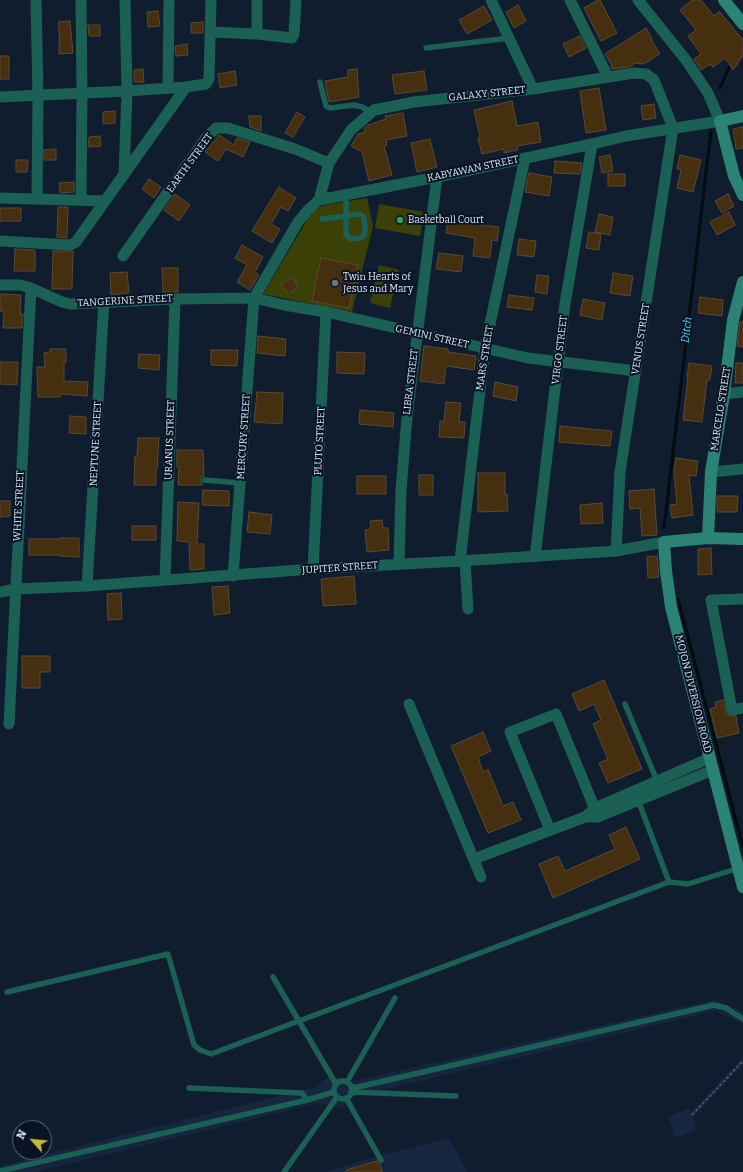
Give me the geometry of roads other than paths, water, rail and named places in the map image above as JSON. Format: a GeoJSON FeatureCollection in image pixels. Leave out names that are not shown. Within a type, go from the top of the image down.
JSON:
{"type":"FeatureCollection","features":[{"type":"Feature","properties":{"kind":"street"},"geometry":{"type":"LineString","coordinates":[[36,0],[38,96],[36,199]]}},
{"type":"Feature","properties":{"kind":"street"},"geometry":{"type":"LineString","coordinates":[[81,0],[81,200]]}},
{"type":"Feature","properties":{"kind":"street"},"geometry":{"type":"LineString","coordinates":[[124,175],[127,91],[125,0]]}},
{"type":"Feature","properties":{"kind":"street"},"geometry":{"type":"LineString","coordinates":[[168,88],[169,0]]}},
{"type":"Feature","properties":{"kind":"street"},"geometry":{"type":"LineString","coordinates":[[0,97],[82,94],[203,86],[209,79],[211,0]]}},
{"type":"Feature","properties":{"kind":"street"},"geometry":{"type":"LineString","coordinates":[[256,0],[257,34]]}},
{"type":"Feature","properties":{"kind":"street"},"geometry":{"type":"LineString","coordinates":[[211,32],[257,34],[292,38],[294,34],[296,0]]}},
{"type":"Feature","properties":{"kind":"street"},"geometry":{"type":"LineString","coordinates":[[491,0],[533,89]]}},
{"type":"Feature","properties":{"kind":"street"},"geometry":{"type":"LineString","coordinates":[[570,0],[608,77]]}},
{"type":"Feature","properties":{"kind":"street"},"geometry":{"type":"LineString","coordinates":[[638,0],[686,60],[708,93],[720,121],[734,176],[743,195]]}},
{"type":"Feature","properties":{"kind":"street"},"geometry":{"type":"LineString","coordinates":[[724,0],[743,24]]}},
{"type":"Feature","properties":{"kind":"street","name":"GALAXY STREET"},"geometry":{"type":"LineString","coordinates":[[319,200],[329,163],[351,130],[374,110],[414,102],[533,89],[634,73],[646,74],[654,80],[674,128]]}},
{"type":"Feature","properties":{"kind":"street"},"geometry":{"type":"LineString","coordinates":[[0,241],[73,245],[186,87]]}},
{"type":"Feature","properties":{"kind":"street","name":"KABYAWAN STREET"},"geometry":{"type":"LineString","coordinates":[[319,200],[437,177],[626,136],[743,116]]}},
{"type":"Feature","properties":{"kind":"street","name":"EARTH STREET"},"geometry":{"type":"LineString","coordinates":[[123,256],[206,138],[216,128],[228,128],[295,149],[329,163]]}},
{"type":"Feature","properties":{"kind":"street","name":"VENUS STREET"},"geometry":{"type":"LineString","coordinates":[[616,551],[620,472],[674,128]]}},
{"type":"Feature","properties":{"kind":"street","name":"VIRGO STREET"},"geometry":{"type":"LineString","coordinates":[[535,556],[565,304],[592,144]]}},
{"type":"Feature","properties":{"kind":"street","name":"MARS STREET"},"geometry":{"type":"LineString","coordinates":[[468,609],[463,561],[485,348],[525,158]]}},
{"type":"Feature","properties":{"kind":"street","name":"LIBRA STREET"},"geometry":{"type":"LineString","coordinates":[[398,564],[401,490],[407,417],[433,221],[437,177]]}},
{"type":"Feature","properties":{"kind":"street"},"geometry":{"type":"LineString","coordinates":[[0,198],[105,201]]}},
{"type":"Feature","properties":{"kind":"street"},"geometry":{"type":"LineString","coordinates":[[254,298],[298,222],[319,200]]}},
{"type":"Feature","properties":{"kind":"street","name":"MARCELO STREET"},"geometry":{"type":"LineString","coordinates":[[708,538],[711,472],[724,394],[733,320],[743,282]]}},
{"type":"Feature","properties":{"kind":"street","name":"TANGERINE STREET"},"geometry":{"type":"LineString","coordinates":[[0,285],[20,285],[31,288],[62,302],[71,304],[104,301],[254,298]]}},
{"type":"Feature","properties":{"kind":"street","name":"WHITE STREET"},"geometry":{"type":"LineString","coordinates":[[9,724],[6,692],[15,589],[31,288]]}},
{"type":"Feature","properties":{"kind":"street","name":"GEMINI STREET"},"geometry":{"type":"LineString","coordinates":[[254,298],[326,312],[528,358],[636,371]]}},
{"type":"Feature","properties":{"kind":"street","name":"MERCURY STREET"},"geometry":{"type":"LineString","coordinates":[[233,576],[254,298]]}},
{"type":"Feature","properties":{"kind":"street","name":"URANUS STREET"},"geometry":{"type":"LineString","coordinates":[[165,580],[175,299]]}},
{"type":"Feature","properties":{"kind":"street","name":"NEPTUNE STREET"},"geometry":{"type":"LineString","coordinates":[[88,586],[104,301]]}},
{"type":"Feature","properties":{"kind":"street","name":"PLUTO STREET"},"geometry":{"type":"LineString","coordinates":[[313,569],[326,312]]}},
{"type":"Feature","properties":{"kind":"street"},"geometry":{"type":"LineString","coordinates":[[724,394],[743,392]]}},
{"type":"Feature","properties":{"kind":"street"},"geometry":{"type":"LineString","coordinates":[[711,472],[743,469]]}},
{"type":"Feature","properties":{"kind":"street"},"geometry":{"type":"LineString","coordinates":[[664,542],[708,538],[743,539]]}},
{"type":"Feature","properties":{"kind":"street","name":"JUPITER STREET"},"geometry":{"type":"LineString","coordinates":[[0,592],[15,589],[88,586],[313,569],[616,551],[664,542]]}},
{"type":"Feature","properties":{"kind":"street","name":"MOJON DIVERSION ROAD"},"geometry":{"type":"LineString","coordinates":[[664,542],[671,607],[711,764],[741,868],[743,887]]}},
{"type":"Feature","properties":{"kind":"street"},"geometry":{"type":"LineString","coordinates":[[743,599],[711,600],[732,710],[743,708]]}},
{"type":"Feature","properties":{"kind":"street"},"geometry":{"type":"LineString","coordinates":[[409,704],[481,877]]}},
{"type":"Feature","properties":{"kind":"street"},"geometry":{"type":"LineString","coordinates":[[550,830],[510,732],[556,714],[596,812]]}},
{"type":"Feature","properties":{"kind":"street"},"geometry":{"type":"LineString","coordinates":[[474,860],[585,818],[656,781],[711,764]]}},
{"type":"Feature","properties":{"kind":"street"},"geometry":{"type":"LineString","coordinates":[[596,812],[638,800],[711,764]]}},
{"type":"Feature","properties":{"kind":"lane"},"geometry":{"type":"LineString","coordinates":[[426,48],[509,38]]}},
{"type":"Feature","properties":{"kind":"lane"},"geometry":{"type":"LineString","coordinates":[[320,82],[326,106],[330,108],[354,105],[362,106],[371,112]]}},
{"type":"Feature","properties":{"kind":"lane"},"geometry":{"type":"LineString","coordinates":[[322,219],[346,216],[359,214],[364,218],[364,235],[361,238],[351,239],[346,234],[346,216],[346,194]]}},
{"type":"Feature","properties":{"kind":"lane"},"geometry":{"type":"LineString","coordinates":[[204,480],[240,483]]}},
{"type":"Feature","properties":{"kind":"lane"},"geometry":{"type":"LineString","coordinates":[[625,704],[656,781]]}},
{"type":"Feature","properties":{"kind":"lane"},"geometry":{"type":"LineString","coordinates":[[638,800],[669,882]]}},
{"type":"Feature","properties":{"kind":"lane"},"geometry":{"type":"LineString","coordinates":[[7,992],[168,954],[194,1045],[200,1050],[211,1054],[669,882],[688,884],[741,868]]}},
{"type":"Feature","properties":{"kind":"lane"},"geometry":{"type":"LineString","coordinates":[[273,977],[336,1084]]}},
{"type":"Feature","properties":{"kind":"lane"},"geometry":{"type":"LineString","coordinates":[[381,1160],[346,1098],[350,1087],[395,998]]}},
{"type":"Feature","properties":{"kind":"lane"},"geometry":{"type":"LineString","coordinates":[[350,1087],[358,1087],[714,1005],[726,1008],[743,1019]]}},
{"type":"Feature","properties":{"kind":"lane"},"geometry":{"type":"LineString","coordinates":[[336,1095],[334,1089],[336,1084],[342,1081],[350,1087],[456,1096]]}},
{"type":"Feature","properties":{"kind":"lane"},"geometry":{"type":"LineString","coordinates":[[189,1088],[302,1093],[307,1100]]}},
{"type":"Feature","properties":{"kind":"lane"},"geometry":{"type":"LineString","coordinates":[[0,1171],[307,1100],[336,1095],[343,1099],[346,1098]]}},
{"type":"Feature","properties":{"kind":"lane"},"geometry":{"type":"LineString","coordinates":[[284,1172],[336,1095]]}},
{"type":"Feature","properties":{"kind":"waterway","name":"Ditch"},"geometry":{"type":"LineString","coordinates":[[720,88],[731,63]]}},
{"type":"Feature","properties":{"kind":"waterway","name":"Ditch"},"geometry":{"type":"LineString","coordinates":[[664,528],[711,131]]}},
{"type":"Feature","properties":{"kind":"waterway"},"geometry":{"type":"LineString","coordinates":[[678,599],[743,847]]}},
{"type":"Feature","properties":{"kind":"place","name":"Basketball Court"},"geometry":{"type":"Point","coordinates":[400,220]}},
{"type":"Feature","properties":{"kind":"place","name":"Twin Hearts of Jesus and Mary"},"geometry":{"type":"Point","coordinates":[335,283]}}]}
